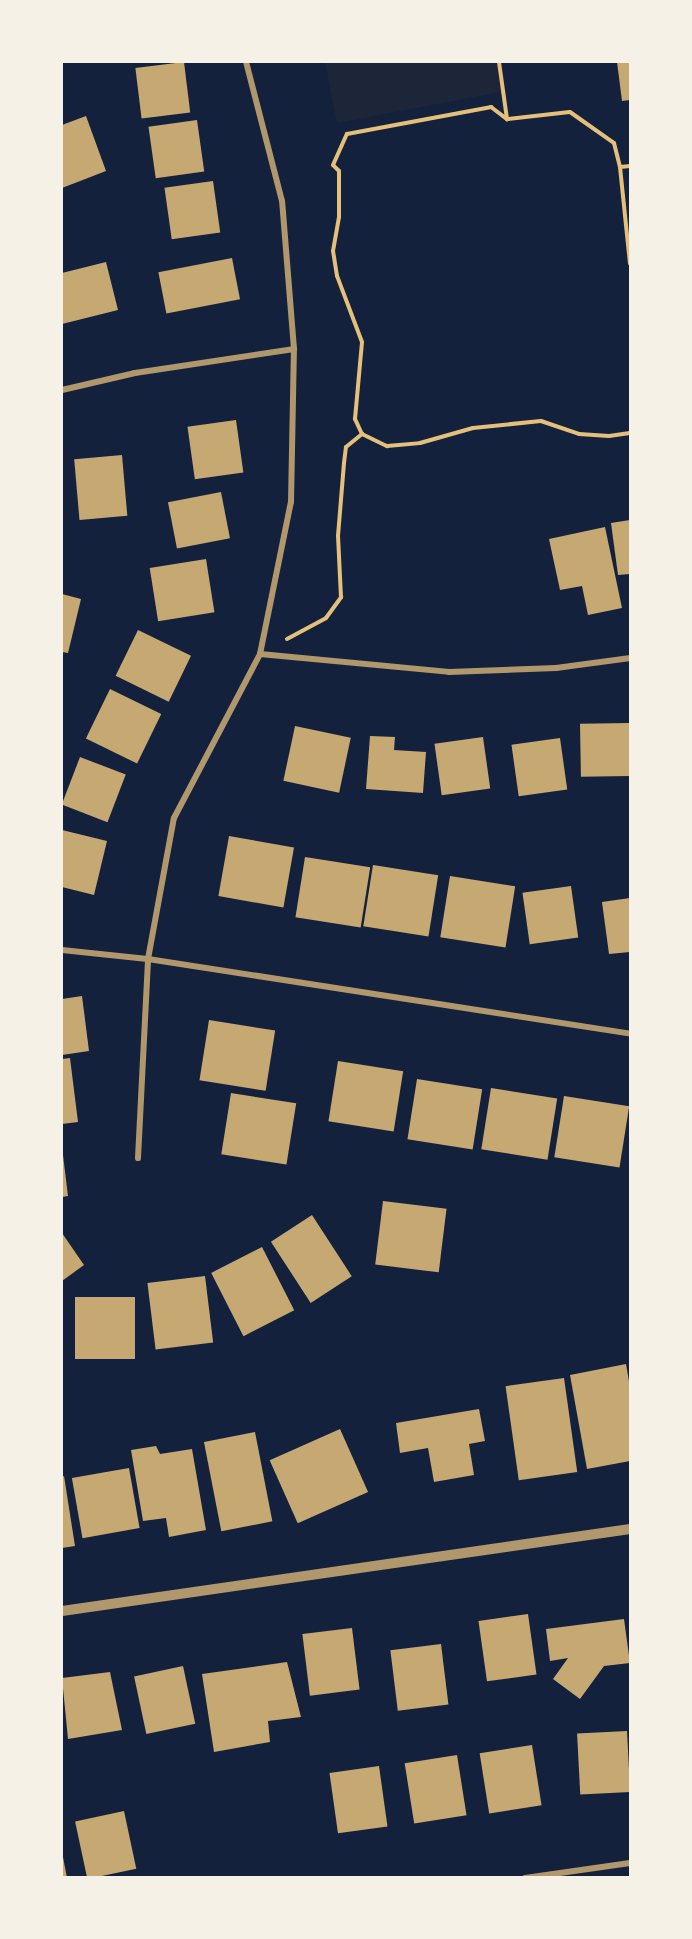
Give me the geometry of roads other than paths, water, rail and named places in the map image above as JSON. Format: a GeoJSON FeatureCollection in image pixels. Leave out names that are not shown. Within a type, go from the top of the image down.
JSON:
{"type":"FeatureCollection","features":[{"type":"Feature","properties":{"kind":"street"},"geometry":{"type":"LineString","coordinates":[[138,1158],[148,959],[174,818],[260,654],[291,502],[294,349],[282,201],[246,62]]}},
{"type":"Feature","properties":{"kind":"street"},"geometry":{"type":"LineString","coordinates":[[62,390],[135,373],[294,349]]}},
{"type":"Feature","properties":{"kind":"street"},"geometry":{"type":"LineString","coordinates":[[260,654],[448,672],[556,668],[630,658]]}},
{"type":"Feature","properties":{"kind":"street"},"geometry":{"type":"LineString","coordinates":[[62,950],[148,959],[630,1034]]}},
{"type":"Feature","properties":{"kind":"street"},"geometry":{"type":"LineString","coordinates":[[62,1611],[630,1529]]}},
{"type":"Feature","properties":{"kind":"street"},"geometry":{"type":"LineString","coordinates":[[525,1878],[630,1863]]}}]}
